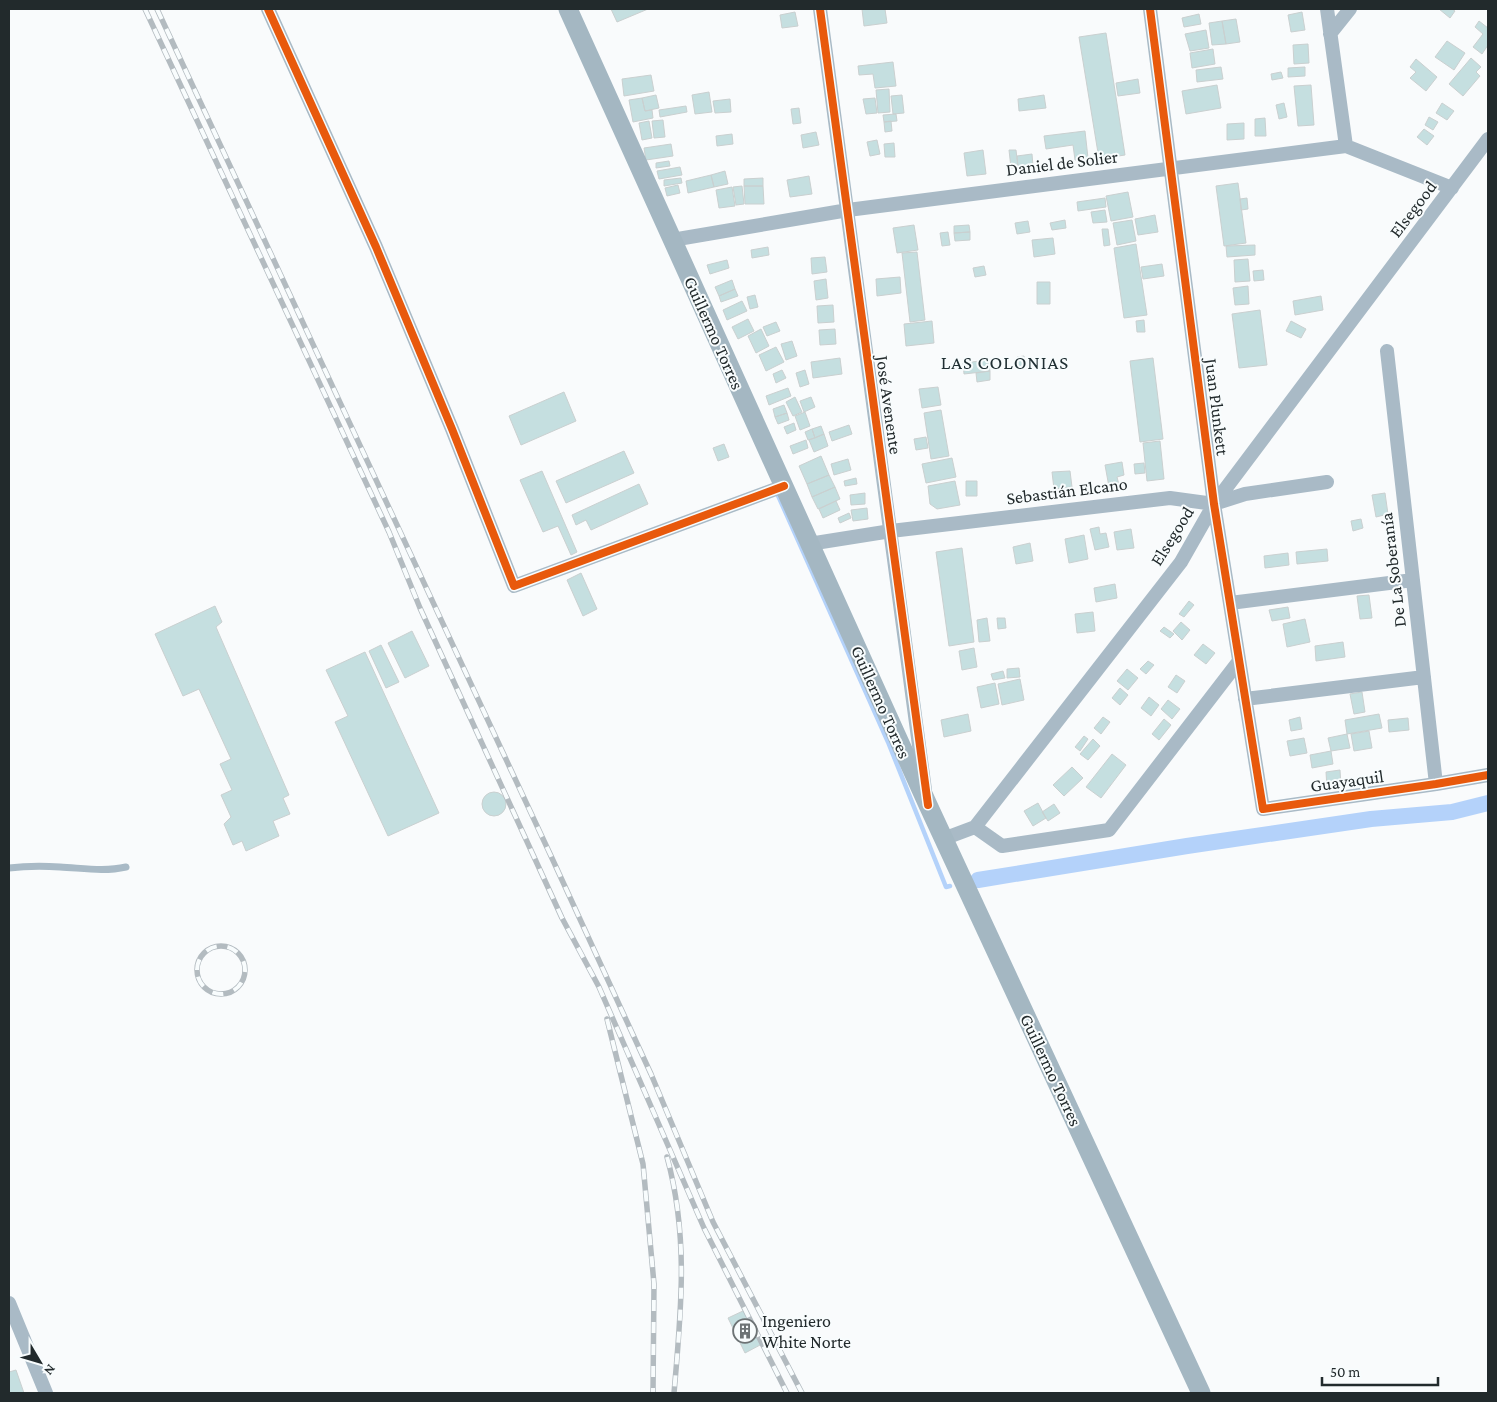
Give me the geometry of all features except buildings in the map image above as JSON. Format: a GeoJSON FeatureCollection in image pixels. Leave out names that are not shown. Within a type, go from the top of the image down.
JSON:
{"type":"FeatureCollection","features":[{"type":"Feature","properties":{"kind":"main road","name":"Guillermo Torres"},"geometry":{"type":"LineString","coordinates":[[568,9],[943,839],[1201,1393]]}},
{"type":"Feature","properties":{"kind":"street"},"geometry":{"type":"LineString","coordinates":[[268,9],[376,247],[452,429],[514,586],[784,486]]}},
{"type":"Feature","properties":{"kind":"street","name":"José Avenente"},"geometry":{"type":"LineString","coordinates":[[820,9],[928,805]]}},
{"type":"Feature","properties":{"kind":"street","name":"Juan Plunkett"},"geometry":{"type":"LineString","coordinates":[[1150,9],[1214,504],[1263,808]]}},
{"type":"Feature","properties":{"kind":"street"},"geometry":{"type":"LineString","coordinates":[[1326,9],[1346,146]]}},
{"type":"Feature","properties":{"kind":"street"},"geometry":{"type":"LineString","coordinates":[[1330,34],[1350,9]]}},
{"type":"Feature","properties":{"kind":"street","name":"Elsegood"},"geometry":{"type":"LineString","coordinates":[[975,827],[1181,562],[1214,504],[1488,139]]}},
{"type":"Feature","properties":{"kind":"street","name":"Daniel de Solier"},"geometry":{"type":"LineString","coordinates":[[672,240],[848,210],[1346,146],[1452,188]]}},
{"type":"Feature","properties":{"kind":"street","name":"De La Soberanía"},"geometry":{"type":"LineString","coordinates":[[1387,352],[1436,784]]}},
{"type":"Feature","properties":{"kind":"street","name":"Sebastián Elcano"},"geometry":{"type":"LineString","coordinates":[[810,544],[891,530],[1170,498],[1214,504],[1245,494],[1327,482]]}},
{"type":"Feature","properties":{"kind":"street"},"geometry":{"type":"LineString","coordinates":[[1230,603],[1413,580]]}},
{"type":"Feature","properties":{"kind":"street"},"geometry":{"type":"LineString","coordinates":[[943,839],[975,827],[1002,846],[1109,830],[1239,661]]}},
{"type":"Feature","properties":{"kind":"street"},"geometry":{"type":"LineString","coordinates":[[1245,699],[1424,677]]}},
{"type":"Feature","properties":{"kind":"street"},"geometry":{"type":"LineString","coordinates":[[1436,784],[1488,775]]}},
{"type":"Feature","properties":{"kind":"street","name":"Guayaquil"},"geometry":{"type":"LineString","coordinates":[[1263,808],[1436,784]]}},
{"type":"Feature","properties":{"kind":"street"},"geometry":{"type":"LineString","coordinates":[[9,1303],[46,1393]]}},
{"type":"Feature","properties":{"kind":"lane"},"geometry":{"type":"LineString","coordinates":[[9,868],[58,867],[101,870],[126,867]]}},
{"type":"Feature","properties":{"kind":"waterway"},"geometry":{"type":"LineString","coordinates":[[776,491],[888,742],[946,887],[950,886]]}},
{"type":"Feature","properties":{"kind":"waterway"},"geometry":{"type":"LineString","coordinates":[[978,880],[1187,846],[1371,819],[1452,812],[1488,803]]}},
{"type":"Feature","properties":{"kind":"railway"},"geometry":{"type":"LineString","coordinates":[[145,9],[389,532],[420,608],[562,918],[599,987],[704,1228],[787,1393]]}},
{"type":"Feature","properties":{"kind":"railway"},"geometry":{"type":"LineString","coordinates":[[157,9],[651,1074],[713,1222],[802,1393]]}},
{"type":"Feature","properties":{"kind":"railway"},"geometry":{"type":"LineString","coordinates":[[216,946],[226,946],[238,953],[245,965],[245,970],[245,975],[238,987],[226,994],[216,994],[208,990],[201,983],[197,975],[197,965],[201,957],[208,950],[216,946]]}},
{"type":"Feature","properties":{"kind":"railway"},"geometry":{"type":"LineString","coordinates":[[607,1019],[643,1164],[654,1284],[653,1393]]}},
{"type":"Feature","properties":{"kind":"railway"},"geometry":{"type":"LineString","coordinates":[[667,1157],[674,1187],[681,1245],[681,1304],[674,1393]]}},
{"type":"Feature","properties":{"kind":"cycle path"},"geometry":{"type":"LineString","coordinates":[[268,9],[376,247],[452,429],[514,586],[784,486]]}},
{"type":"Feature","properties":{"kind":"cycle path"},"geometry":{"type":"LineString","coordinates":[[820,9],[928,805]]}},
{"type":"Feature","properties":{"kind":"cycle path"},"geometry":{"type":"LineString","coordinates":[[1150,9],[1214,504],[1263,809],[1488,775]]}},
{"type":"Feature","properties":{"kind":"place","name":"Ingeniero White Norte"},"geometry":{"type":"Point","coordinates":[745,1331]}},
{"type":"Feature","properties":{"kind":"district","name":"LAS COLONIAS"},"geometry":{"type":"Point","coordinates":[1005,362]}}]}
